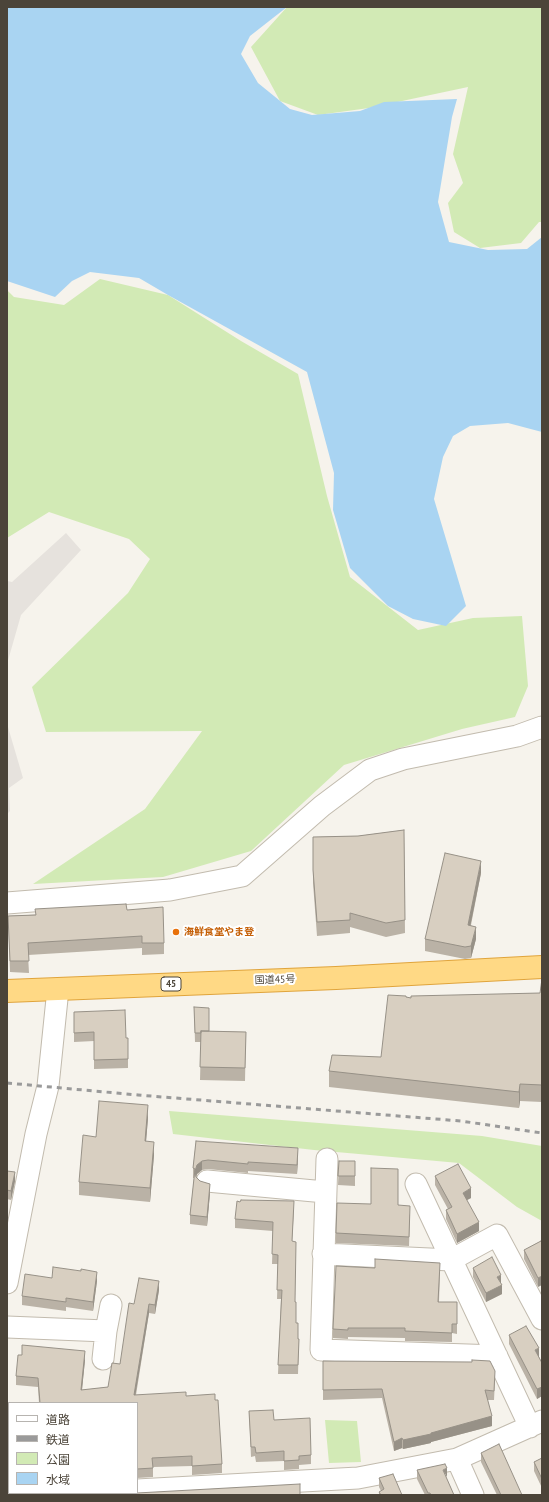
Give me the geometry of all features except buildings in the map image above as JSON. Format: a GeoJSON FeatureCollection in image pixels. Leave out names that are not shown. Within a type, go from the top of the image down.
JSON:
{"type":"FeatureCollection","features":[{"type":"Feature","properties":{"kind":"highway","name":"国道45号"},"geometry":{"type":"LineString","coordinates":[[7,991],[336,978],[542,967]]}},
{"type":"Feature","properties":{"kind":"street"},"geometry":{"type":"LineString","coordinates":[[7,903],[170,890],[242,876],[322,806],[370,770],[403,759],[517,736],[542,727]]}},
{"type":"Feature","properties":{"kind":"street"},"geometry":{"type":"LineString","coordinates":[[7,1283],[36,1134],[48,1086],[58,989]]}},
{"type":"Feature","properties":{"kind":"street"},"geometry":{"type":"LineString","coordinates":[[327,1159],[321,1350],[497,1356]]}},
{"type":"Feature","properties":{"kind":"street"},"geometry":{"type":"LineString","coordinates":[[207,1181],[325,1192]]}},
{"type":"Feature","properties":{"kind":"street"},"geometry":{"type":"LineString","coordinates":[[138,1490],[359,1486],[457,1459],[536,1424],[497,1356],[416,1184]]}},
{"type":"Feature","properties":{"kind":"street"},"geometry":{"type":"LineString","coordinates":[[323,1254],[451,1260],[497,1235],[542,1319]]}},
{"type":"Feature","properties":{"kind":"street"},"geometry":{"type":"LineString","coordinates":[[103,1359],[111,1305]]}},
{"type":"Feature","properties":{"kind":"street"},"geometry":{"type":"LineString","coordinates":[[7,1327],[106,1331]]}},
{"type":"Feature","properties":{"kind":"street"},"geometry":{"type":"LineString","coordinates":[[457,1459],[473,1495]]}},
{"type":"Feature","properties":{"kind":"street"},"geometry":{"type":"LineString","coordinates":[[59,1495],[75,1494]]}},
{"type":"Feature","properties":{"kind":"shaded area"},"geometry":{"type":"Polygon","coordinates":[[[66,533],[81,550],[21,615],[7,664],[7,581],[12,582],[66,533]]]}},
{"type":"Feature","properties":{"kind":"shaded area"},"geometry":{"type":"Polygon","coordinates":[[[7,706],[8,727],[23,778],[9,788],[10,811],[7,814],[7,706]]]}},
{"type":"Feature","properties":{"kind":"green space"},"geometry":{"type":"Polygon","coordinates":[[[287,7],[542,7],[542,222],[539,222],[521,243],[480,248],[454,232],[448,203],[463,183],[453,154],[468,87],[369,108],[318,115],[280,101],[251,47],[287,7]]]}},
{"type":"Feature","properties":{"kind":"green space"},"geometry":{"type":"Polygon","coordinates":[[[100,279],[168,295],[241,341],[298,374],[327,496],[350,577],[418,630],[473,618],[522,616],[528,686],[515,717],[462,729],[344,765],[251,851],[163,877],[33,884],[145,809],[202,731],[46,732],[32,687],[128,593],[150,559],[129,539],[49,512],[7,538],[7,290],[14,297],[64,305],[100,279]]]}},
{"type":"Feature","properties":{"kind":"green space"},"geometry":{"type":"Polygon","coordinates":[[[169,1111],[482,1136],[542,1146],[542,1221],[517,1207],[459,1163],[314,1150],[173,1134],[169,1111]]]}},
{"type":"Feature","properties":{"kind":"green space"},"geometry":{"type":"Polygon","coordinates":[[[325,1420],[357,1421],[361,1462],[329,1463],[325,1420]]]}},
{"type":"Feature","properties":{"kind":"water"},"geometry":{"type":"Polygon","coordinates":[[[7,7],[287,7],[250,36],[241,54],[258,83],[290,109],[312,115],[360,111],[384,102],[457,99],[452,117],[438,202],[449,242],[488,250],[527,249],[542,237],[542,432],[508,423],[470,426],[453,436],[443,457],[434,499],[466,606],[446,626],[413,619],[388,606],[350,568],[333,510],[334,473],[307,372],[139,278],[90,272],[72,281],[55,297],[7,281],[7,7]]]}},
{"type":"Feature","properties":{"kind":"railway"},"geometry":{"type":"LineString","coordinates":[[7,1083],[461,1121],[542,1133]]}},
{"type":"Feature","properties":{"kind":"place","name":"海鮮食堂やま登"},"geometry":{"type":"Point","coordinates":[176,932]}}]}
